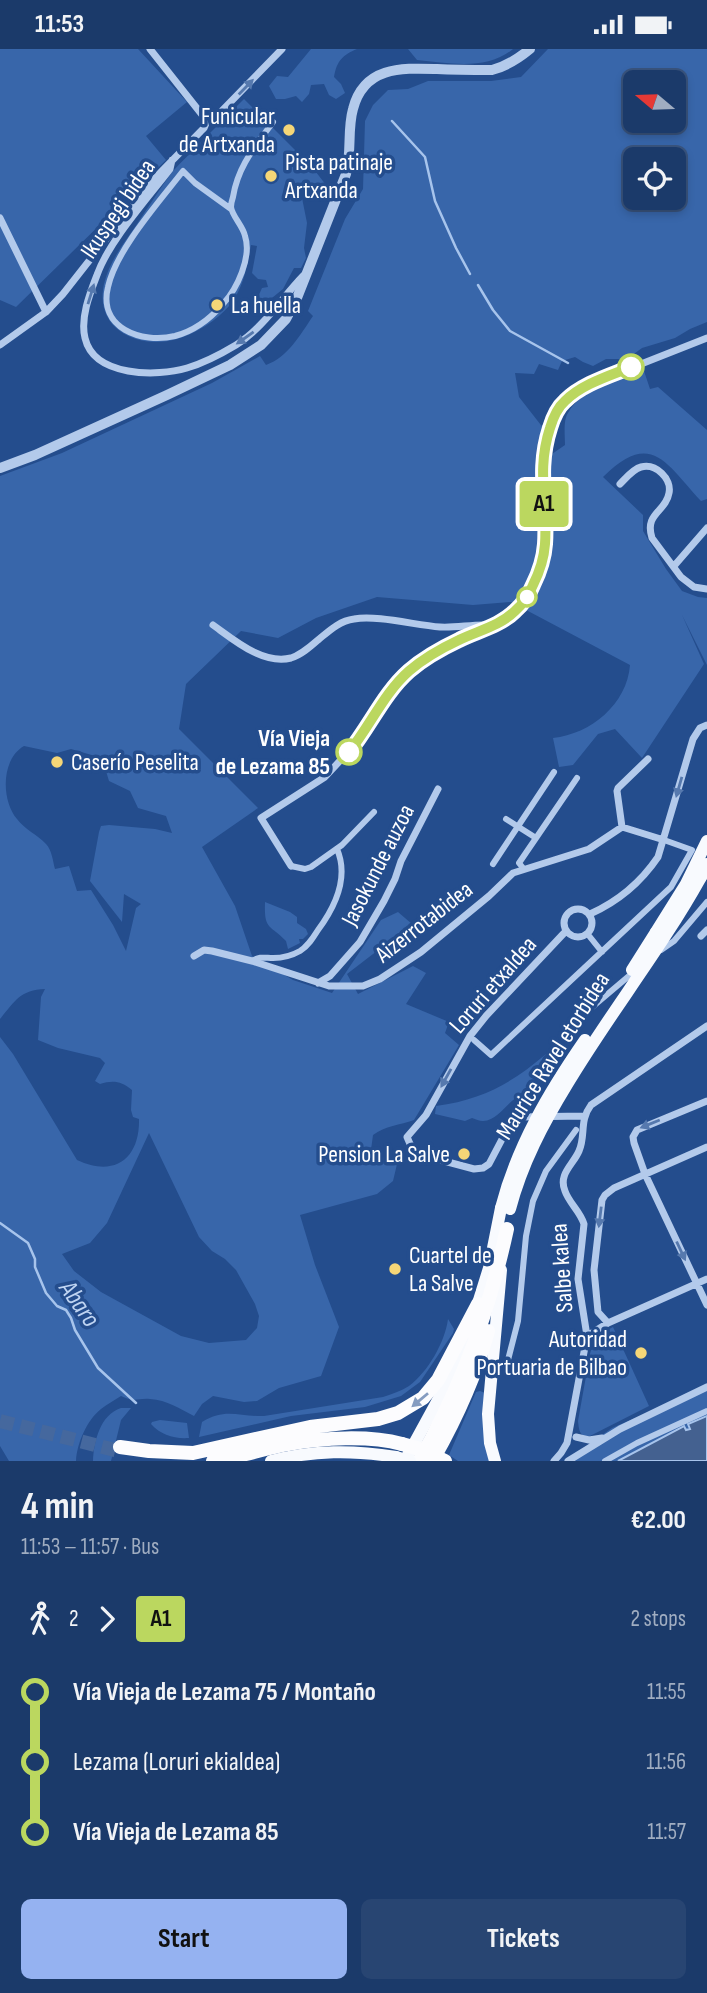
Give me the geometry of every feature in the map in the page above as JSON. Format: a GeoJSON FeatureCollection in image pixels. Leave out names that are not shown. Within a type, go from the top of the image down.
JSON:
{"type":"FeatureCollection","features":[{"type":"Feature","properties":{"kind":"highway","name":"Maurice Ravel etorbidea"},"geometry":{"type":"LineString","coordinates":[[494,1268],[507,1229]]}},
{"type":"Feature","properties":{"kind":"highway"},"geometry":{"type":"LineString","coordinates":[[419,1461],[449,1405],[471,1352],[494,1268]]}},
{"type":"Feature","properties":{"kind":"highway"},"geometry":{"type":"LineString","coordinates":[[432,1461],[471,1384],[478,1304]]}},
{"type":"Feature","properties":{"kind":"highway"},"geometry":{"type":"LineString","coordinates":[[121,1450],[193,1453],[285,1432],[378,1419],[398,1413],[424,1398],[477,1325]]}},
{"type":"Feature","properties":{"kind":"highway"},"geometry":{"type":"LineString","coordinates":[[213,1461],[288,1444],[351,1439],[378,1439],[402,1455],[426,1461]]}},
{"type":"Feature","properties":{"kind":"highway"},"geometry":{"type":"LineString","coordinates":[[121,1450],[137,1461]]}},
{"type":"Feature","properties":{"kind":"highway"},"geometry":{"type":"LineString","coordinates":[[121,1450],[169,1461]]}},
{"type":"Feature","properties":{"kind":"highway"},"geometry":{"type":"LineString","coordinates":[[402,1455],[445,1461]]}},
{"type":"Feature","properties":{"kind":"main road","name":"Maurice Ravel etorbidea"},"geometry":{"type":"LineString","coordinates":[[494,1268],[506,1187],[528,1132],[571,1060],[686,884],[707,841]]}},
{"type":"Feature","properties":{"kind":"main road","name":"Maurice Ravel etorbidea"},"geometry":{"type":"LineString","coordinates":[[495,1461],[488,1427],[489,1395],[507,1229],[514,1193],[550,1113],[601,1030],[678,915],[707,864]]}},
{"type":"Feature","properties":{"kind":"main road"},"geometry":{"type":"LineString","coordinates":[[478,1304],[494,1268]]}},
{"type":"Feature","properties":{"kind":"main road"},"geometry":{"type":"LineString","coordinates":[[271,1461],[315,1452],[402,1455],[455,1369],[477,1325]]}},
{"type":"Feature","properties":{"kind":"street"},"geometry":{"type":"LineString","coordinates":[[150,49],[207,121]]}},
{"type":"Feature","properties":{"kind":"street"},"geometry":{"type":"LineString","coordinates":[[207,121],[214,120],[282,49]]}},
{"type":"Feature","properties":{"kind":"street"},"geometry":{"type":"LineString","coordinates":[[0,468],[35,455],[243,358],[261,345],[286,319],[309,271],[346,174],[350,157],[352,111],[360,92],[376,77],[404,68],[492,70],[504,67],[530,49]]}},
{"type":"Feature","properties":{"kind":"street"},"geometry":{"type":"LineString","coordinates":[[0,345],[46,312],[63,294],[172,160],[204,128],[207,121]]}},
{"type":"Feature","properties":{"kind":"street"},"geometry":{"type":"LineString","coordinates":[[231,209],[183,171],[118,261],[108,287],[107,309],[122,329],[140,337],[160,339],[176,336],[205,322],[225,303],[237,284],[246,251],[246,237],[231,209],[235,188],[244,162],[273,122]]}},
{"type":"Feature","properties":{"kind":"street","name":"Ikuspegi bidea"},"geometry":{"type":"LineString","coordinates":[[172,160],[170,169],[113,245],[97,273],[87,305],[84,336],[89,349],[96,357],[106,364],[124,370],[147,373],[188,368],[230,348],[257,330],[309,271]]}},
{"type":"Feature","properties":{"kind":"street"},"geometry":{"type":"LineString","coordinates":[[0,218],[46,312]]}},
{"type":"Feature","properties":{"kind":"street"},"geometry":{"type":"LineString","coordinates":[[291,866],[261,818],[325,777],[360,739],[394,687],[418,664],[458,640],[504,620],[517,610],[526,598],[541,565],[545,545],[542,461],[549,431],[560,406],[576,392],[598,380],[707,338]]}},
{"type":"Feature","properties":{"kind":"street"},"geometry":{"type":"LineString","coordinates":[[620,484],[642,466],[657,469],[666,479],[669,494],[651,521],[652,538],[688,584],[707,589]]}},
{"type":"Feature","properties":{"kind":"street"},"geometry":{"type":"LineString","coordinates":[[674,566],[707,529]]}},
{"type":"Feature","properties":{"kind":"street"},"geometry":{"type":"LineString","coordinates":[[213,625],[264,656],[282,659],[306,650],[337,624],[356,618],[376,618],[441,627],[493,625]]}},
{"type":"Feature","properties":{"kind":"street"},"geometry":{"type":"LineString","coordinates":[[590,914],[622,894],[658,857],[693,739],[700,728],[707,725]]}},
{"type":"Feature","properties":{"kind":"street"},"geometry":{"type":"LineString","coordinates":[[648,759],[618,787],[622,827],[664,840]]}},
{"type":"Feature","properties":{"kind":"street"},"geometry":{"type":"LineString","coordinates":[[493,864],[554,772]]}},
{"type":"Feature","properties":{"kind":"street"},"geometry":{"type":"LineString","coordinates":[[523,868],[519,863],[577,778]]}},
{"type":"Feature","properties":{"kind":"street","name":"Jasokunde auzoa"},"geometry":{"type":"LineString","coordinates":[[317,983],[330,976],[360,942],[384,901],[401,861],[439,789]]}},
{"type":"Feature","properties":{"kind":"street","name":"Jasokunde auzoa"},"geometry":{"type":"LineString","coordinates":[[291,866],[305,869],[310,867],[337,849],[374,812]]}},
{"type":"Feature","properties":{"kind":"street"},"geometry":{"type":"LineString","coordinates":[[506,820],[536,838]]}},
{"type":"Feature","properties":{"kind":"street","name":"Aizerrotabidea"},"geometry":{"type":"LineString","coordinates":[[194,956],[204,950],[253,961],[329,986],[363,986],[380,979],[421,952],[513,873],[589,849],[622,827]]}},
{"type":"Feature","properties":{"kind":"street","name":"Loruri etxaldea"},"geometry":{"type":"LineString","coordinates":[[474,1040],[491,1055],[671,887],[692,850],[664,840]]}},
{"type":"Feature","properties":{"kind":"street","name":"Jasokunde auzoa"},"geometry":{"type":"LineString","coordinates":[[253,961],[301,950],[326,919],[340,887],[341,868],[337,849]]}},
{"type":"Feature","properties":{"kind":"street"},"geometry":{"type":"LineString","coordinates":[[584,1014],[675,939],[707,902]]}},
{"type":"Feature","properties":{"kind":"street"},"geometry":{"type":"LineString","coordinates":[[583,909],[590,914],[593,922],[590,931],[583,937],[573,937],[566,931],[564,918],[570,911],[583,909]]}},
{"type":"Feature","properties":{"kind":"street","name":"Loruri etxaldea"},"geometry":{"type":"LineString","coordinates":[[566,931],[470,1036],[426,1115],[407,1137],[414,1153],[474,1169],[483,1168],[489,1164],[511,1122],[518,1117],[584,1116]]}},
{"type":"Feature","properties":{"kind":"street"},"geometry":{"type":"LineString","coordinates":[[590,937],[602,952]]}},
{"type":"Feature","properties":{"kind":"street"},"geometry":{"type":"LineString","coordinates":[[584,1116],[592,1105],[707,1026]]}},
{"type":"Feature","properties":{"kind":"street"},"geometry":{"type":"LineString","coordinates":[[707,1101],[637,1130],[634,1143],[645,1174],[707,1305]]}},
{"type":"Feature","properties":{"kind":"street","name":"Salbe kalea"},"geometry":{"type":"LineString","coordinates":[[554,1461],[573,1434],[587,1336],[578,1279],[584,1224],[564,1190],[563,1182],[568,1167],[579,1151],[584,1116]]}},
{"type":"Feature","properties":{"kind":"street"},"geometry":{"type":"LineString","coordinates":[[508,1360],[517,1321],[526,1236],[533,1201],[546,1171],[576,1130]]}},
{"type":"Feature","properties":{"kind":"street"},"geometry":{"type":"LineString","coordinates":[[608,1323],[598,1311],[594,1270],[602,1200],[614,1188],[707,1147]]}},
{"type":"Feature","properties":{"kind":"street"},"geometry":{"type":"LineString","coordinates":[[587,1336],[608,1323],[707,1279]]}},
{"type":"Feature","properties":{"kind":"street"},"geometry":{"type":"LineString","coordinates":[[571,1459],[607,1437],[707,1387]]}},
{"type":"Feature","properties":{"kind":"street"},"geometry":{"type":"LineString","coordinates":[[605,1461],[707,1411]]}},
{"type":"Feature","properties":{"kind":"street"},"geometry":{"type":"LineString","coordinates":[[573,1434],[589,1440],[607,1437]]}},
{"type":"Feature","properties":{"kind":"street"},"geometry":{"type":"LineString","coordinates":[[571,1459],[577,1451],[573,1434]]}},
{"type":"Feature","properties":{"kind":"shaded area"},"geometry":{"type":"Polygon","coordinates":[[[0,49],[138,49],[187,102],[146,136],[166,160],[16,307],[0,300],[0,49]]]}},
{"type":"Feature","properties":{"kind":"shaded area"},"geometry":{"type":"Polygon","coordinates":[[[311,49],[357,49],[341,59],[335,71],[334,77],[345,93],[336,99],[329,95],[324,84],[311,85],[309,94],[302,102],[296,96],[276,99],[269,86],[277,76],[288,77],[311,49]]]}},
{"type":"Feature","properties":{"kind":"shaded area"},"geometry":{"type":"Polygon","coordinates":[[[408,49],[513,49],[492,60],[455,64],[417,60],[408,49]]]}},
{"type":"Feature","properties":{"kind":"shaded area"},"geometry":{"type":"Polygon","coordinates":[[[548,49],[707,49],[707,322],[675,338],[642,348],[627,359],[606,359],[593,366],[575,357],[562,361],[558,370],[539,364],[534,374],[515,373],[519,397],[544,429],[538,446],[552,454],[565,445],[566,416],[575,404],[602,386],[644,371],[650,389],[658,387],[707,430],[707,499],[701,501],[667,464],[646,453],[634,455],[603,477],[643,515],[643,531],[682,591],[707,598],[707,665],[682,615],[704,664],[642,758],[615,729],[598,734],[573,765],[559,767],[553,738],[581,730],[605,715],[622,692],[630,665],[511,602],[473,605],[377,597],[316,618],[278,638],[241,631],[186,684],[179,729],[258,808],[202,847],[235,906],[252,956],[293,980],[332,993],[381,920],[398,912],[412,924],[347,974],[358,994],[413,966],[426,973],[406,1004],[449,1022],[445,1033],[459,1045],[414,1120],[373,1135],[371,1150],[377,1156],[398,1160],[393,1181],[377,1194],[300,1215],[315,1265],[339,1327],[321,1376],[279,1388],[257,1401],[244,1402],[213,1396],[202,1404],[194,1416],[162,1401],[133,1400],[121,1396],[103,1407],[91,1419],[81,1440],[76,1461],[9,1461],[0,1446],[0,1037],[77,1160],[103,1167],[123,1161],[135,1144],[139,1119],[133,1117],[131,1110],[132,1090],[117,1082],[100,1084],[95,1081],[105,1063],[100,1058],[58,1048],[38,1040],[41,997],[45,989],[24,994],[0,1019],[0,476],[62,453],[212,383],[260,356],[266,365],[281,357],[313,316],[308,311],[345,219],[363,189],[365,121],[373,105],[388,90],[408,89],[428,81],[491,81],[521,77],[548,49]],[[24,746],[16,752],[7,770],[6,791],[12,811],[20,823],[48,847],[55,869],[69,866],[77,891],[91,890],[126,951],[136,908],[141,904],[124,894],[122,922],[90,881],[99,832],[101,826],[109,825],[172,833],[166,816],[138,808],[130,791],[109,781],[102,758],[71,749],[57,753],[24,746]],[[149,1133],[107,1223],[90,1243],[62,1254],[74,1271],[101,1292],[181,1336],[209,1343],[246,1340],[257,1328],[259,1316],[255,1304],[236,1270],[199,1237],[149,1133]]]}},
{"type":"Feature","properties":{"kind":"shaded area"},"geometry":{"type":"Polygon","coordinates":[[[244,99],[296,151],[302,165],[309,163],[326,185],[322,196],[310,195],[302,198],[307,223],[304,248],[306,258],[301,268],[294,268],[283,289],[267,302],[258,297],[262,288],[268,287],[266,280],[258,279],[252,273],[257,246],[251,245],[239,291],[225,311],[206,326],[163,342],[148,342],[122,333],[106,314],[103,300],[106,276],[113,260],[173,171],[244,99]]]}},
{"type":"Feature","properties":{"kind":"shaded area"},"geometry":{"type":"Polygon","coordinates":[[[265,902],[297,917],[297,923],[306,929],[308,934],[299,939],[300,943],[288,949],[286,941],[272,929],[265,918],[265,902]]]}},
{"type":"Feature","properties":{"kind":"shaded area"},"geometry":{"type":"Polygon","coordinates":[[[581,1022],[531,1098],[518,1097],[490,1120],[472,1118],[465,1121],[435,1114],[436,1106],[480,1095],[516,1077],[581,1022]]]}},
{"type":"Feature","properties":{"kind":"shaded area"},"geometry":{"type":"Polygon","coordinates":[[[448,1319],[454,1329],[453,1333],[420,1382],[401,1396],[365,1407],[291,1416],[199,1437],[202,1422],[218,1415],[264,1416],[383,1397],[403,1389],[416,1380],[435,1356],[448,1319]]]}},
{"type":"Feature","properties":{"kind":"shaded area"},"geometry":{"type":"Polygon","coordinates":[[[613,1327],[649,1406],[588,1437],[580,1432],[578,1421],[590,1354],[598,1338],[613,1327]]]}},
{"type":"Feature","properties":{"kind":"shaded area"},"geometry":{"type":"Polygon","coordinates":[[[707,1387],[707,1416],[688,1424],[690,1429],[686,1431],[683,1426],[618,1461],[565,1461],[612,1428],[707,1387]]]}},
{"type":"Feature","properties":{"kind":"shaded area"},"geometry":{"type":"Polygon","coordinates":[[[476,1392],[485,1393],[490,1461],[458,1461],[449,1455],[476,1392]]]}},
{"type":"Feature","properties":{"kind":"shaded area"},"geometry":{"type":"Polygon","coordinates":[[[131,1408],[121,1420],[111,1461],[93,1461],[97,1437],[103,1423],[114,1411],[131,1408]]]}},
{"type":"Feature","properties":{"kind":"shaded area"},"geometry":{"type":"Polygon","coordinates":[[[707,1416],[707,1461],[618,1461],[684,1426],[686,1430],[690,1429],[688,1424],[707,1416]]]}},
{"type":"Feature","properties":{"kind":"shaded area"},"geometry":{"type":"Polygon","coordinates":[[[160,1420],[187,1423],[189,1438],[178,1438],[159,1431],[151,1424],[160,1420]]]}},
{"type":"Feature","properties":{"kind":"waterway"},"geometry":{"type":"LineString","coordinates":[[392,121],[425,157],[435,201],[470,274]]}},
{"type":"Feature","properties":{"kind":"waterway"},"geometry":{"type":"LineString","coordinates":[[478,285],[510,331],[568,363]]}},
{"type":"Feature","properties":{"kind":"waterway","name":"Abaro"},"geometry":{"type":"LineString","coordinates":[[0,1223],[28,1243],[46,1293],[57,1306],[66,1310],[98,1368],[136,1403]]}},
{"type":"Feature","properties":{"kind":"tunnel"},"geometry":{"type":"LineString","coordinates":[[0,1421],[119,1451]]}},
{"type":"Feature","properties":{"kind":"bus line","name":"A1"},"geometry":{"type":"LineString","coordinates":[[349,752],[385,699],[407,673],[458,640],[504,620],[517,610],[526,598],[535,582],[545,545],[542,461],[554,416],[566,399],[576,392],[631,367]]}},
{"type":"Feature","properties":{"kind":"place","name":"Funicular de Artxanda"},"geometry":{"type":"Point","coordinates":[289,130]}},
{"type":"Feature","properties":{"kind":"place","name":"Pista patinaje Artxanda"},"geometry":{"type":"Point","coordinates":[271,176]}},
{"type":"Feature","properties":{"kind":"place","name":"La huella"},"geometry":{"type":"Point","coordinates":[217,305]}},
{"type":"Feature","properties":{"kind":"place","name":"Vía Vieja de Lezama 85"},"geometry":{"type":"Point","coordinates":[349,752]}},
{"type":"Feature","properties":{"kind":"place","name":"Caserío Peselita"},"geometry":{"type":"Point","coordinates":[57,762]}},
{"type":"Feature","properties":{"kind":"place","name":"Pension La Salve"},"geometry":{"type":"Point","coordinates":[464,1154]}},
{"type":"Feature","properties":{"kind":"place","name":"Cuartel de La Salve"},"geometry":{"type":"Point","coordinates":[395,1269]}},
{"type":"Feature","properties":{"kind":"place","name":"Autoridad Portuaria de Bilbao"},"geometry":{"type":"Point","coordinates":[641,1353]}}]}
